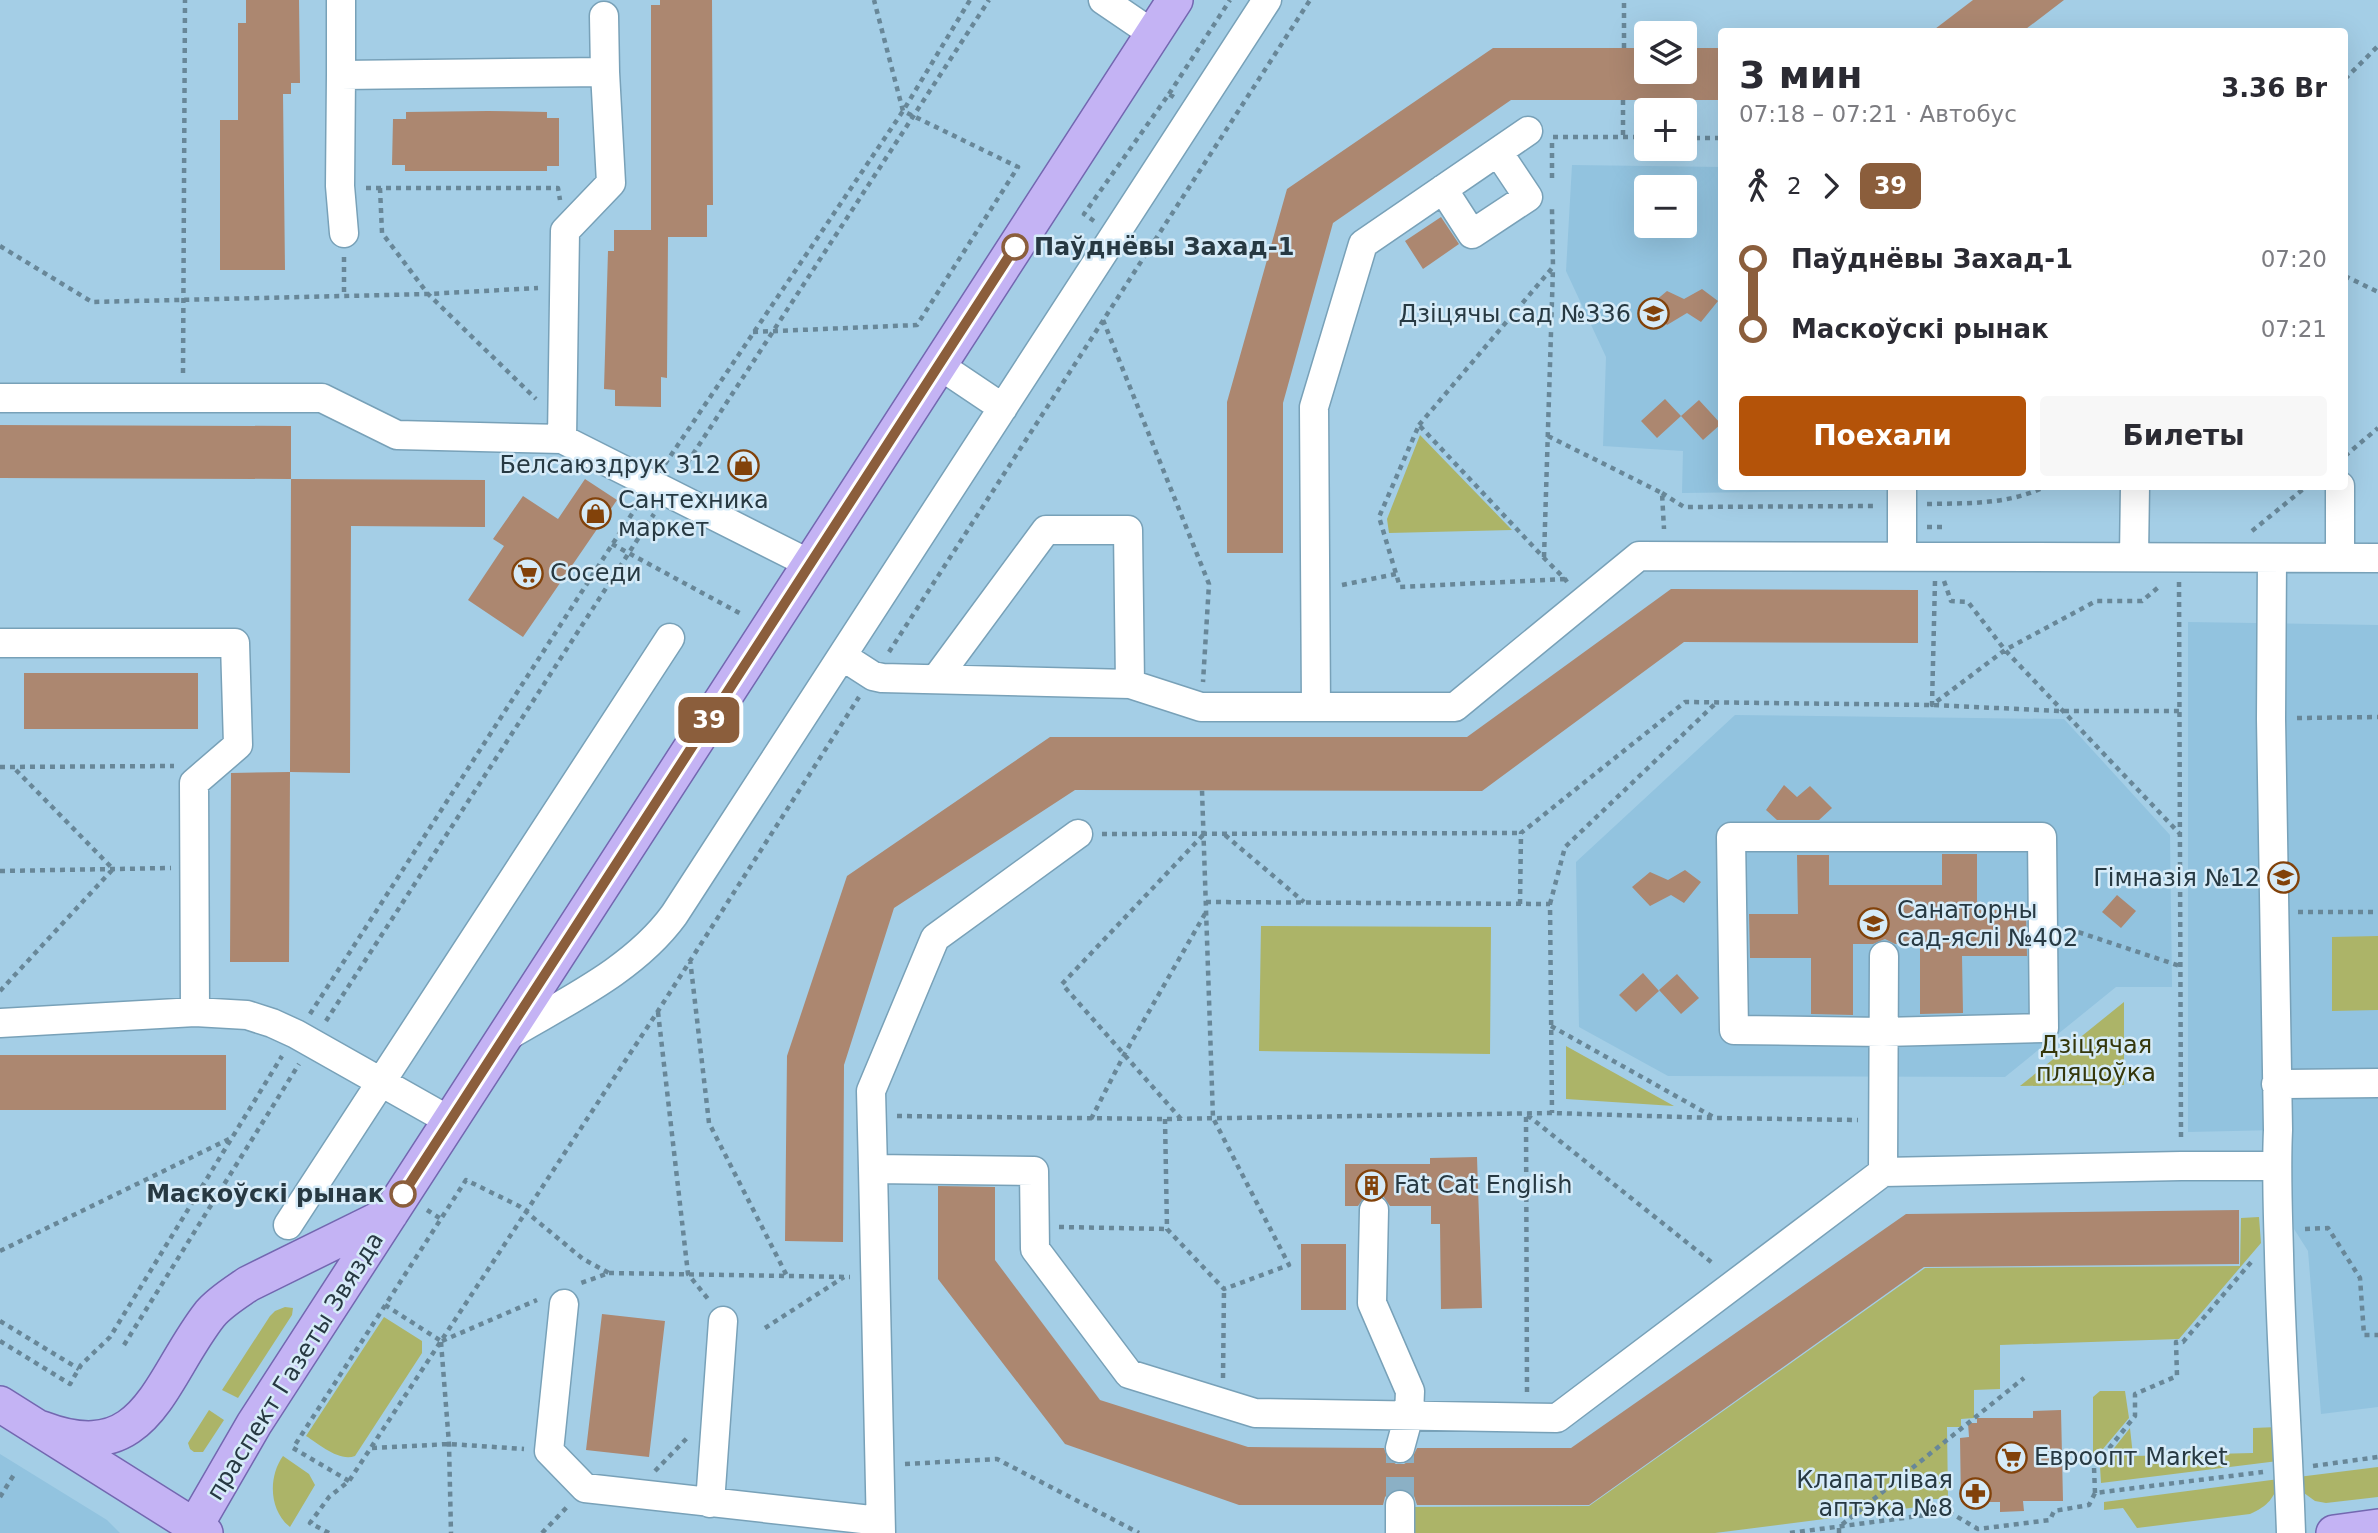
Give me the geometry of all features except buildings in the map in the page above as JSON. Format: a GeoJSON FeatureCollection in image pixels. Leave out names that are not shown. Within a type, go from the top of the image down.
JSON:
{"type":"FeatureCollection","features":[{"type":"Feature","properties":{"kind":"main road","name":"праспект Газеты Звязда"},"geometry":{"type":"LineString","coordinates":[[197,1531],[254,1424],[1175,0]]}},
{"type":"Feature","properties":{"kind":"main road"},"geometry":{"type":"LineString","coordinates":[[42,1429],[71,1439],[84,1440],[98,1440],[122,1432],[144,1414],[155,1400],[211,1313],[228,1297],[248,1284],[390,1214]]}},
{"type":"Feature","properties":{"kind":"main road"},"geometry":{"type":"LineString","coordinates":[[0,1404],[197,1531]]}},
{"type":"Feature","properties":{"kind":"main road"},"geometry":{"type":"LineString","coordinates":[[2334,1533],[2378,1527]]}},
{"type":"Feature","properties":{"kind":"lane"},"geometry":{"type":"LineString","coordinates":[[341,0],[340,186],[344,233]]}},
{"type":"Feature","properties":{"kind":"lane"},"geometry":{"type":"LineString","coordinates":[[1102,0],[1153,34]]}},
{"type":"Feature","properties":{"kind":"lane"},"geometry":{"type":"LineString","coordinates":[[503,1039],[611,974],[650,944],[667,926],[1267,0]]}},
{"type":"Feature","properties":{"kind":"lane"},"geometry":{"type":"LineString","coordinates":[[562,431],[565,230],[611,183],[604,16]]}},
{"type":"Feature","properties":{"kind":"lane"},"geometry":{"type":"LineString","coordinates":[[341,75],[606,72]]}},
{"type":"Feature","properties":{"kind":"lane"},"geometry":{"type":"LineString","coordinates":[[1316,707],[1314,407],[1363,244],[1443,190],[1524,139],[1528,197],[1472,234],[1443,190]]}},
{"type":"Feature","properties":{"kind":"lane"},"geometry":{"type":"LineString","coordinates":[[939,365],[1003,408]]}},
{"type":"Feature","properties":{"kind":"lane"},"geometry":{"type":"LineString","coordinates":[[0,398],[322,398],[397,435],[562,431],[659,488],[810,564]]}},
{"type":"Feature","properties":{"kind":"lane"},"geometry":{"type":"LineString","coordinates":[[2133,557],[2135,490]]}},
{"type":"Feature","properties":{"kind":"lane"},"geometry":{"type":"LineString","coordinates":[[2340,490],[2340,558]]}},
{"type":"Feature","properties":{"kind":"lane"},"geometry":{"type":"LineString","coordinates":[[1902,496],[1902,556]]}},
{"type":"Feature","properties":{"kind":"lane"},"geometry":{"type":"LineString","coordinates":[[936,679],[1046,530],[1128,530],[1130,684]]}},
{"type":"Feature","properties":{"kind":"lane"},"geometry":{"type":"LineString","coordinates":[[837,664],[873,676],[1130,684],[1201,707],[1455,707],[1639,556],[2378,558]]}},
{"type":"Feature","properties":{"kind":"lane"},"geometry":{"type":"LineString","coordinates":[[2272,558],[2271,719],[2278,1130],[2276,1166],[2282,1375],[2291,1533]]}},
{"type":"Feature","properties":{"kind":"lane"},"geometry":{"type":"LineString","coordinates":[[288,1225],[670,638]]}},
{"type":"Feature","properties":{"kind":"lane"},"geometry":{"type":"LineString","coordinates":[[0,643],[235,643],[238,745],[194,783],[195,1012]]}},
{"type":"Feature","properties":{"kind":"lane"},"geometry":{"type":"LineString","coordinates":[[561,1295],[549,1451],[585,1488],[880,1527],[871,1091],[935,937],[1078,834]]}},
{"type":"Feature","properties":{"kind":"lane"},"geometry":{"type":"LineString","coordinates":[[1731,837],[2042,837],[2044,1028],[1884,1032],[1734,1030],[1731,837]]}},
{"type":"Feature","properties":{"kind":"lane"},"geometry":{"type":"LineString","coordinates":[[1883,1172],[1884,956]]}},
{"type":"Feature","properties":{"kind":"lane"},"geometry":{"type":"LineString","coordinates":[[0,1023],[195,1012],[247,1015],[272,1023],[304,1039],[450,1121]]}},
{"type":"Feature","properties":{"kind":"lane"},"geometry":{"type":"LineString","coordinates":[[2276,1084],[2378,1083]]}},
{"type":"Feature","properties":{"kind":"lane"},"geometry":{"type":"LineString","coordinates":[[873,1169],[1034,1171],[1035,1249],[1129,1374],[1255,1413],[1557,1418],[1883,1172],[2276,1166]]}},
{"type":"Feature","properties":{"kind":"lane"},"geometry":{"type":"LineString","coordinates":[[1374,1210],[1373,1303],[1409,1391],[1409,1415],[1400,1448]]}},
{"type":"Feature","properties":{"kind":"lane"},"geometry":{"type":"LineString","coordinates":[[710,1503],[718,1313]]}},
{"type":"Feature","properties":{"kind":"lane"},"geometry":{"type":"LineString","coordinates":[[1400,1505],[1400,1533]]}},
{"type":"Feature","properties":{"kind":"path"},"geometry":{"type":"LineString","coordinates":[[183,398],[186,0]]}},
{"type":"Feature","properties":{"kind":"path"},"geometry":{"type":"LineString","coordinates":[[752,332],[917,325],[1018,167],[903,111],[874,0]]}},
{"type":"Feature","properties":{"kind":"path"},"geometry":{"type":"LineString","coordinates":[[0,1341],[70,1384],[79,1369],[110,1337],[230,1139],[304,1039],[629,553],[659,488],[752,332],[903,111],[970,0]]}},
{"type":"Feature","properties":{"kind":"path"},"geometry":{"type":"LineString","coordinates":[[124,1345],[304,1039],[612,544],[659,488],[775,331],[989,0]]}},
{"type":"Feature","properties":{"kind":"path"},"geometry":{"type":"LineString","coordinates":[[1169,94],[1230,0]]}},
{"type":"Feature","properties":{"kind":"path"},"geometry":{"type":"LineString","coordinates":[[329,1533],[310,1523],[329,1497],[349,1481],[658,1011],[1310,0]]}},
{"type":"Feature","properties":{"kind":"path"},"geometry":{"type":"LineString","coordinates":[[1624,0],[1624,48]]}},
{"type":"Feature","properties":{"kind":"path"},"geometry":{"type":"LineString","coordinates":[[2348,76],[2378,46]]}},
{"type":"Feature","properties":{"kind":"path"},"geometry":{"type":"LineString","coordinates":[[1623,100],[1623,137]]}},
{"type":"Feature","properties":{"kind":"path"},"geometry":{"type":"LineString","coordinates":[[1552,189],[1524,139],[1634,137]]}},
{"type":"Feature","properties":{"kind":"path"},"geometry":{"type":"LineString","coordinates":[[1697,138],[1718,138]]}},
{"type":"Feature","properties":{"kind":"path"},"geometry":{"type":"LineString","coordinates":[[340,186],[558,188],[565,230]]}},
{"type":"Feature","properties":{"kind":"path"},"geometry":{"type":"LineString","coordinates":[[380,188],[382,233],[428,294],[562,431]]}},
{"type":"Feature","properties":{"kind":"path"},"geometry":{"type":"LineString","coordinates":[[1544,558],[1553,267],[1552,202]]}},
{"type":"Feature","properties":{"kind":"path"},"geometry":{"type":"LineString","coordinates":[[344,233],[344,295]]}},
{"type":"Feature","properties":{"kind":"path"},"geometry":{"type":"LineString","coordinates":[[0,246],[92,302],[428,294],[564,287]]}},
{"type":"Feature","properties":{"kind":"path"},"geometry":{"type":"LineString","coordinates":[[1553,267],[1419,425],[1379,517],[1400,587],[1565,579]]}},
{"type":"Feature","properties":{"kind":"path"},"geometry":{"type":"LineString","coordinates":[[2348,277],[2378,292]]}},
{"type":"Feature","properties":{"kind":"path"},"geometry":{"type":"LineString","coordinates":[[1103,319],[1209,584],[1201,707]]}},
{"type":"Feature","properties":{"kind":"path"},"geometry":{"type":"LineString","coordinates":[[1419,425],[1585,601]]}},
{"type":"Feature","properties":{"kind":"path"},"geometry":{"type":"LineString","coordinates":[[2348,453],[2378,428]]}},
{"type":"Feature","properties":{"kind":"path"},"geometry":{"type":"LineString","coordinates":[[1548,436],[1662,493],[1684,507],[1902,496],[2000,501],[2038,490]]}},
{"type":"Feature","properties":{"kind":"path"},"geometry":{"type":"LineString","coordinates":[[2214,557],[2302,490]]}},
{"type":"Feature","properties":{"kind":"path"},"geometry":{"type":"LineString","coordinates":[[1662,493],[1665,556]]}},
{"type":"Feature","properties":{"kind":"path"},"geometry":{"type":"LineString","coordinates":[[612,544],[744,615]]}},
{"type":"Feature","properties":{"kind":"path"},"geometry":{"type":"LineString","coordinates":[[1936,557],[1951,601],[1968,602],[2005,650],[2180,834]]}},
{"type":"Feature","properties":{"kind":"path"},"geometry":{"type":"LineString","coordinates":[[1931,705],[1936,557]]}},
{"type":"Feature","properties":{"kind":"path"},"geometry":{"type":"LineString","coordinates":[[1931,705],[2005,650],[2096,601],[2142,601],[2171,577],[2175,557]]}},
{"type":"Feature","properties":{"kind":"path"},"geometry":{"type":"LineString","coordinates":[[2175,557],[2180,710],[2181,1166]]}},
{"type":"Feature","properties":{"kind":"path"},"geometry":{"type":"LineString","coordinates":[[1316,591],[1396,574]]}},
{"type":"Feature","properties":{"kind":"path"},"geometry":{"type":"LineString","coordinates":[[1078,834],[1521,833],[1685,702],[1931,705],[2062,711],[2180,710]]}},
{"type":"Feature","properties":{"kind":"path"},"geometry":{"type":"LineString","coordinates":[[1552,1113],[1550,904],[1564,848],[1718,702]]}},
{"type":"Feature","properties":{"kind":"path"},"geometry":{"type":"LineString","coordinates":[[2271,719],[2378,717]]}},
{"type":"Feature","properties":{"kind":"path"},"geometry":{"type":"LineString","coordinates":[[0,767],[214,766]]}},
{"type":"Feature","properties":{"kind":"path"},"geometry":{"type":"LineString","coordinates":[[13,767],[113,869]]}},
{"type":"Feature","properties":{"kind":"path"},"geometry":{"type":"LineString","coordinates":[[1202,790],[1213,1118],[1289,1265],[1224,1289]]}},
{"type":"Feature","properties":{"kind":"path"},"geometry":{"type":"LineString","coordinates":[[1520,904],[1521,833]]}},
{"type":"Feature","properties":{"kind":"path"},"geometry":{"type":"LineString","coordinates":[[1181,1119],[1062,984],[1204,834]]}},
{"type":"Feature","properties":{"kind":"path"},"geometry":{"type":"LineString","coordinates":[[1224,834],[1305,902]]}},
{"type":"Feature","properties":{"kind":"path"},"geometry":{"type":"LineString","coordinates":[[0,871],[193,868]]}},
{"type":"Feature","properties":{"kind":"path"},"geometry":{"type":"LineString","coordinates":[[0,991],[113,869]]}},
{"type":"Feature","properties":{"kind":"path"},"geometry":{"type":"LineString","coordinates":[[1206,902],[1550,904]]}},
{"type":"Feature","properties":{"kind":"path"},"geometry":{"type":"LineString","coordinates":[[1091,1119],[1124,1055],[1206,912]]}},
{"type":"Feature","properties":{"kind":"path"},"geometry":{"type":"LineString","coordinates":[[2275,912],[2378,912]]}},
{"type":"Feature","properties":{"kind":"path"},"geometry":{"type":"LineString","coordinates":[[2042,919],[2180,966]]}},
{"type":"Feature","properties":{"kind":"path"},"geometry":{"type":"LineString","coordinates":[[690,958],[709,1123],[787,1276]]}},
{"type":"Feature","properties":{"kind":"path"},"geometry":{"type":"LineString","coordinates":[[658,1011],[688,1275],[718,1313]]}},
{"type":"Feature","properties":{"kind":"path"},"geometry":{"type":"LineString","coordinates":[[1551,1026],[1715,1118]]}},
{"type":"Feature","properties":{"kind":"path"},"geometry":{"type":"LineString","coordinates":[[872,1115],[1181,1119],[1552,1113],[1883,1121]]}},
{"type":"Feature","properties":{"kind":"path"},"geometry":{"type":"LineString","coordinates":[[1526,1114],[1738,1283]]}},
{"type":"Feature","properties":{"kind":"path"},"geometry":{"type":"LineString","coordinates":[[1526,1114],[1527,1417]]}},
{"type":"Feature","properties":{"kind":"path"},"geometry":{"type":"LineString","coordinates":[[1165,1119],[1167,1228],[1224,1289],[1222,1403]]}},
{"type":"Feature","properties":{"kind":"path"},"geometry":{"type":"LineString","coordinates":[[0,1251],[230,1139]]}},
{"type":"Feature","properties":{"kind":"path"},"geometry":{"type":"LineString","coordinates":[[349,1481],[292,1448],[466,1180],[519,1206],[583,1259],[609,1273]]}},
{"type":"Feature","properties":{"kind":"path"},"geometry":{"type":"LineString","coordinates":[[1034,1227],[1167,1228]]}},
{"type":"Feature","properties":{"kind":"path"},"geometry":{"type":"LineString","coordinates":[[2278,1230],[2328,1228],[2360,1278],[2364,1335],[2378,1335]]}},
{"type":"Feature","properties":{"kind":"path"},"geometry":{"type":"LineString","coordinates":[[1790,1533],[1839,1530],[1949,1512],[1978,1529],[2050,1520],[2054,1511],[2089,1505],[2095,1493],[2094,1466],[2135,1416],[2134,1394],[2177,1376],[2176,1342],[2183,1342],[2255,1258]]}},
{"type":"Feature","properties":{"kind":"path"},"geometry":{"type":"LineString","coordinates":[[441,1341],[561,1295],[609,1273],[875,1278]]}},
{"type":"Feature","properties":{"kind":"path"},"geometry":{"type":"LineString","coordinates":[[765,1328],[845,1277]]}},
{"type":"Feature","properties":{"kind":"path"},"geometry":{"type":"LineString","coordinates":[[385,1305],[441,1341]]}},
{"type":"Feature","properties":{"kind":"path"},"geometry":{"type":"LineString","coordinates":[[0,1321],[79,1369]]}},
{"type":"Feature","properties":{"kind":"path"},"geometry":{"type":"LineString","coordinates":[[441,1341],[452,1533]]}},
{"type":"Feature","properties":{"kind":"path"},"geometry":{"type":"LineString","coordinates":[[1839,1530],[2024,1378]]}},
{"type":"Feature","properties":{"kind":"path"},"geometry":{"type":"LineString","coordinates":[[371,1448],[449,1444],[549,1451]]}},
{"type":"Feature","properties":{"kind":"path"},"geometry":{"type":"LineString","coordinates":[[2095,1493],[2378,1457]]}},
{"type":"Feature","properties":{"kind":"path"},"geometry":{"type":"LineString","coordinates":[[879,1465],[998,1459],[1139,1533]]}},
{"type":"Feature","properties":{"kind":"path"},"geometry":{"type":"LineString","coordinates":[[0,1497],[15,1473]]}},
{"type":"Feature","properties":{"kind":"path"},"geometry":{"type":"LineString","coordinates":[[542,1533],[585,1488]]}},
{"type":"Feature","properties":{"kind":"shaded area","name":"Дзіцячы сад №336"},"geometry":{"type":"Polygon","coordinates":[[[1572,165],[1718,167],[1718,490],[1904,490],[1682,493],[1683,451],[1603,446],[1606,357],[1566,271],[1572,165]]]}},
{"type":"Feature","properties":{"kind":"shaded area","name":"Гімназія №12"},"geometry":{"type":"Polygon","coordinates":[[[2188,622],[2378,625],[2378,1407],[2321,1414],[2308,1251],[2294,1229],[2291,1133],[2278,1130],[2188,1132],[2188,622]]]}},
{"type":"Feature","properties":{"kind":"shaded area","name":"Санаторны сад-яслі №402"},"geometry":{"type":"Polygon","coordinates":[[[1735,715],[2064,719],[2170,835],[2172,987],[2116,987],[2005,1077],[1668,1076],[1579,1027],[1576,862],[1735,715]]]}},
{"type":"Feature","properties":{"kind":"shaded area"},"geometry":{"type":"Polygon","coordinates":[[[0,1454],[107,1520],[120,1533],[0,1533],[0,1454]]]}},
{"type":"Feature","properties":{"kind":"green space"},"geometry":{"type":"Polygon","coordinates":[[[1420,435],[1512,530],[1389,533],[1387,519],[1420,435]]]}},
{"type":"Feature","properties":{"kind":"green space"},"geometry":{"type":"Polygon","coordinates":[[[1261,926],[1491,927],[1490,1054],[1259,1051],[1261,926]]]}},
{"type":"Feature","properties":{"kind":"green space"},"geometry":{"type":"Polygon","coordinates":[[[2378,936],[2378,1010],[2332,1011],[2332,937],[2378,936]]]}},
{"type":"Feature","properties":{"kind":"green space","name":"Дзіцячая пляцоўка"},"geometry":{"type":"Polygon","coordinates":[[[2124,1002],[2124,1085],[2020,1086],[2124,1002]]]}},
{"type":"Feature","properties":{"kind":"green space"},"geometry":{"type":"Polygon","coordinates":[[[1566,1046],[1674,1106],[1566,1099],[1566,1046]]]}},
{"type":"Feature","properties":{"kind":"green space"},"geometry":{"type":"Polygon","coordinates":[[[2259,1217],[2261,1243],[2179,1339],[2000,1345],[2000,1389],[1974,1390],[1974,1418],[1961,1419],[1961,1427],[1947,1427],[1948,1499],[1933,1499],[1933,1505],[1715,1533],[1411,1533],[1411,1507],[1589,1506],[1925,1268],[2240,1266],[2241,1218],[2259,1217]]]}},
{"type":"Feature","properties":{"kind":"green space"},"geometry":{"type":"Polygon","coordinates":[[[285,1307],[293,1308],[292,1315],[238,1398],[222,1390],[270,1316],[285,1307]]]}},
{"type":"Feature","properties":{"kind":"green space"},"geometry":{"type":"Polygon","coordinates":[[[384,1317],[422,1341],[422,1353],[355,1456],[342,1457],[306,1436],[384,1317]]]}},
{"type":"Feature","properties":{"kind":"green space"},"geometry":{"type":"Polygon","coordinates":[[[2100,1391],[2125,1391],[2129,1418],[2097,1456],[2093,1457],[2093,1397],[2100,1391]]]}},
{"type":"Feature","properties":{"kind":"green space"},"geometry":{"type":"Polygon","coordinates":[[[209,1410],[224,1420],[203,1452],[194,1452],[188,1443],[209,1410]]]}},
{"type":"Feature","properties":{"kind":"green space"},"geometry":{"type":"Polygon","coordinates":[[[2278,1427],[2278,1461],[2101,1483],[2100,1466],[2130,1428],[2133,1456],[2253,1453],[2253,1428],[2278,1427]]]}},
{"type":"Feature","properties":{"kind":"green space"},"geometry":{"type":"Polygon","coordinates":[[[283,1456],[309,1474],[315,1485],[290,1527],[278,1512],[273,1493],[275,1474],[283,1456]]]}},
{"type":"Feature","properties":{"kind":"green space"},"geometry":{"type":"Polygon","coordinates":[[[2378,1467],[2378,1497],[2326,1503],[2315,1501],[2304,1493],[2298,1477],[2378,1467]]]}},
{"type":"Feature","properties":{"kind":"green space"},"geometry":{"type":"Polygon","coordinates":[[[2279,1479],[2270,1501],[2250,1514],[2137,1528],[2123,1508],[2104,1510],[2104,1502],[2279,1479]]]}},
{"type":"Feature","properties":{"kind":"tunnel"},"geometry":{"type":"LineString","coordinates":[[1400,1448],[1400,1505]]}},
{"type":"Feature","properties":{"kind":"bus line","name":"39"},"geometry":{"type":"LineString","coordinates":[[403,1194],[1015,247]]}},
{"type":"Feature","properties":{"kind":"place","name":"Паўднёвы Захад-1"},"geometry":{"type":"Point","coordinates":[1015,247]}},
{"type":"Feature","properties":{"kind":"place","name":"Дзіцячы сад №336"},"geometry":{"type":"Point","coordinates":[1654,314]}},
{"type":"Feature","properties":{"kind":"place","name":"Белсаюздрук 312"},"geometry":{"type":"Point","coordinates":[744,465]}},
{"type":"Feature","properties":{"kind":"place","name":"Сантехника маркет"},"geometry":{"type":"Point","coordinates":[595,514]}},
{"type":"Feature","properties":{"kind":"place","name":"Соседи"},"geometry":{"type":"Point","coordinates":[527,573]}},
{"type":"Feature","properties":{"kind":"place","name":"Гімназія №12"},"geometry":{"type":"Point","coordinates":[2283,878]}},
{"type":"Feature","properties":{"kind":"place","name":"Санаторны сад-яслі №402"},"geometry":{"type":"Point","coordinates":[1874,924]}},
{"type":"Feature","properties":{"kind":"place","name":"Fat Cat English"},"geometry":{"type":"Point","coordinates":[1371,1185]}},
{"type":"Feature","properties":{"kind":"place","name":"Маскоўскі рынак"},"geometry":{"type":"Point","coordinates":[403,1194]}},
{"type":"Feature","properties":{"kind":"place","name":"Евроопт Market"},"geometry":{"type":"Point","coordinates":[2011,1457]}},
{"type":"Feature","properties":{"kind":"place","name":"Клапатлівая аптэка №8"},"geometry":{"type":"Point","coordinates":[1976,1494]}}]}
